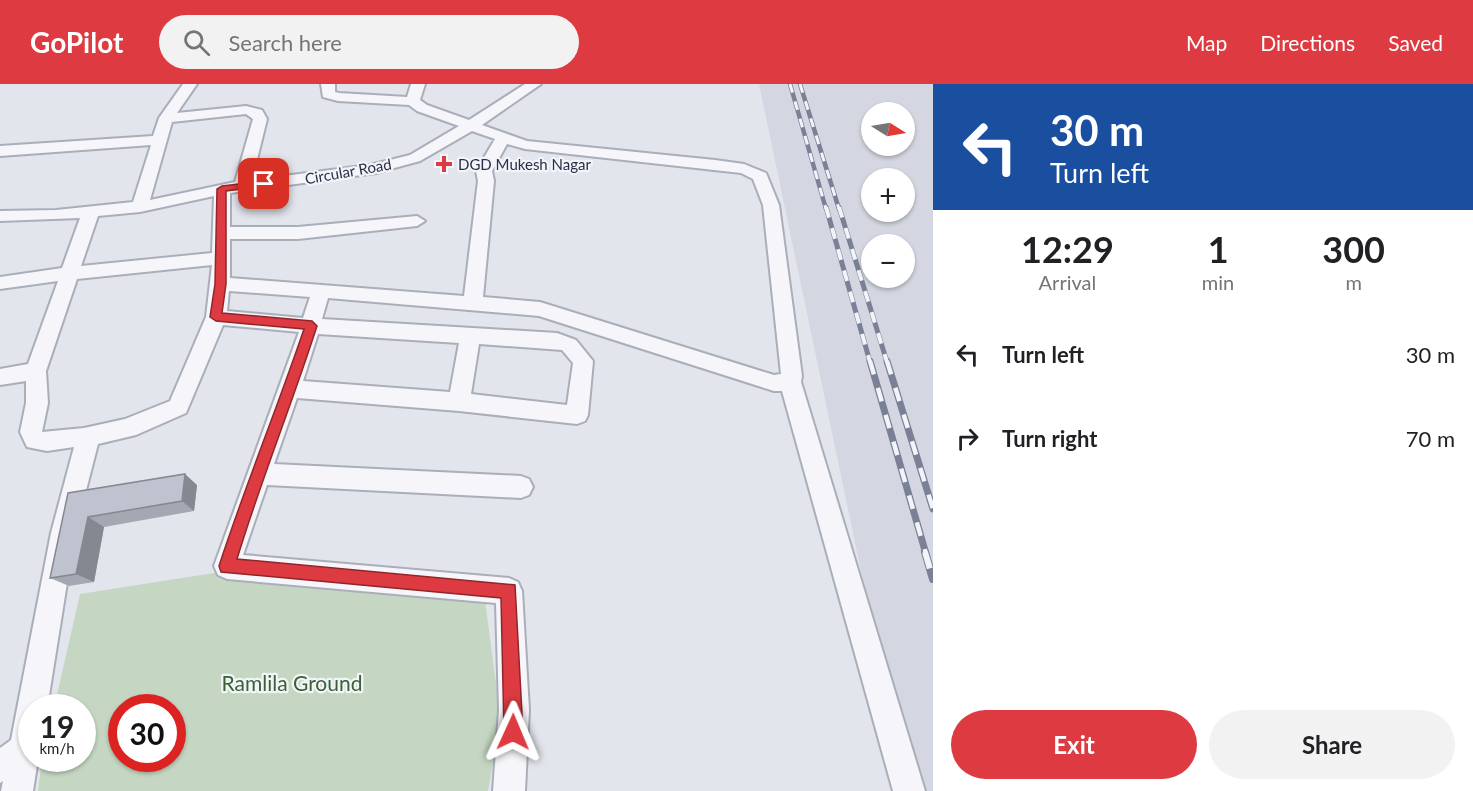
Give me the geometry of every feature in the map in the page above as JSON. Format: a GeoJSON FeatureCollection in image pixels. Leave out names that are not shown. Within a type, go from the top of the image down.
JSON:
{"type":"FeatureCollection","features":[{"type":"Feature","properties":{"kind":"street"},"geometry":{"type":"LineString","coordinates":[[140,207],[166,118],[190,84]]}},
{"type":"Feature","properties":{"kind":"street"},"geometry":{"type":"LineString","coordinates":[[328,84],[328,94],[338,97],[413,101],[434,114],[503,138],[546,148],[744,169],[760,176],[771,205],[792,376],[790,382],[909,791]]}},
{"type":"Feature","properties":{"kind":"street"},"geometry":{"type":"LineString","coordinates":[[413,101],[418,84]]}},
{"type":"Feature","properties":{"kind":"street","name":"Circular Road"},"geometry":{"type":"LineString","coordinates":[[0,216],[91,212],[140,207],[222,189],[371,170],[415,158],[471,127],[534,84]]}},
{"type":"Feature","properties":{"kind":"street"},"geometry":{"type":"LineString","coordinates":[[166,118],[246,110],[257,113],[260,119],[242,187]]}},
{"type":"Feature","properties":{"kind":"street"},"geometry":{"type":"LineString","coordinates":[[473,302],[486,181],[484,171],[503,138]]}},
{"type":"Feature","properties":{"kind":"street"},"geometry":{"type":"LineString","coordinates":[[0,151],[113,141],[160,140]]}},
{"type":"Feature","properties":{"kind":"street"},"geometry":{"type":"LineString","coordinates":[[91,212],[36,371],[37,403],[31,432],[35,440],[43,443],[72,436],[84,438],[128,428],[178,407],[216,317],[220,284],[222,189]]}},
{"type":"Feature","properties":{"kind":"street"},"geometry":{"type":"LineString","coordinates":[[221,233],[298,233],[417,221]]}},
{"type":"Feature","properties":{"kind":"street"},"geometry":{"type":"LineString","coordinates":[[0,283],[70,273],[220,258]]}},
{"type":"Feature","properties":{"kind":"street"},"geometry":{"type":"LineString","coordinates":[[220,284],[540,309],[774,383],[790,382]]}},
{"type":"Feature","properties":{"kind":"street"},"geometry":{"type":"LineString","coordinates":[[321,291],[312,326],[256,474],[227,566],[509,591],[514,710],[509,791]]}},
{"type":"Feature","properties":{"kind":"street"},"geometry":{"type":"LineString","coordinates":[[216,317],[312,326],[557,341],[569,345],[583,362],[577,415],[459,402],[290,389]]}},
{"type":"Feature","properties":{"kind":"street"},"geometry":{"type":"LineString","coordinates":[[459,402],[471,334]]}},
{"type":"Feature","properties":{"kind":"street"},"geometry":{"type":"LineString","coordinates":[[0,377],[36,371]]}},
{"type":"Feature","properties":{"kind":"street"},"geometry":{"type":"LineString","coordinates":[[17,791],[12,758],[63,533],[87,442],[84,438]]}},
{"type":"Feature","properties":{"kind":"street"},"geometry":{"type":"LineString","coordinates":[[256,474],[521,487]]}},
{"type":"Feature","properties":{"kind":"shaded area"},"geometry":{"type":"Polygon","coordinates":[[[759,84],[933,84],[933,791],[907,791],[759,84]]]}},
{"type":"Feature","properties":{"kind":"green space","name":"Ramlila Ground"},"geometry":{"type":"Polygon","coordinates":[[[220,572],[482,578],[501,721],[488,791],[38,791],[40,772],[96,772],[96,694],[57,694],[80,594],[220,572]]]}},
{"type":"Feature","properties":{"kind":"building"},"geometry":{"type":"Polygon","coordinates":[[[185,474],[182,501],[88,517],[76,574],[50,578],[68,493],[185,474]]]}},
{"type":"Feature","properties":{"kind":"railway"},"geometry":{"type":"LineString","coordinates":[[790,84],[826,209]]}},
{"type":"Feature","properties":{"kind":"railway"},"geometry":{"type":"LineString","coordinates":[[800,84],[839,209]]}},
{"type":"Feature","properties":{"kind":"railway"},"geometry":{"type":"LineString","coordinates":[[826,207],[870,362]]}},
{"type":"Feature","properties":{"kind":"railway"},"geometry":{"type":"LineString","coordinates":[[839,207],[887,362]]}},
{"type":"Feature","properties":{"kind":"railway"},"geometry":{"type":"LineString","coordinates":[[870,361],[926,554]]}},
{"type":"Feature","properties":{"kind":"railway"},"geometry":{"type":"LineString","coordinates":[[887,361],[933,509]]}},
{"type":"Feature","properties":{"kind":"railway"},"geometry":{"type":"LineString","coordinates":[[925,552],[933,579]]}},
{"type":"Feature","properties":{"kind":"place","name":"DGD Mukesh Nagar"},"geometry":{"type":"Point","coordinates":[444,164]}},
{"type":"Feature","properties":{"kind":"route"},"geometry":{"type":"LineString","coordinates":[[264,184],[222,189],[220,284],[216,317],[312,326],[256,474],[227,566],[509,591],[513,732]]}}]}
